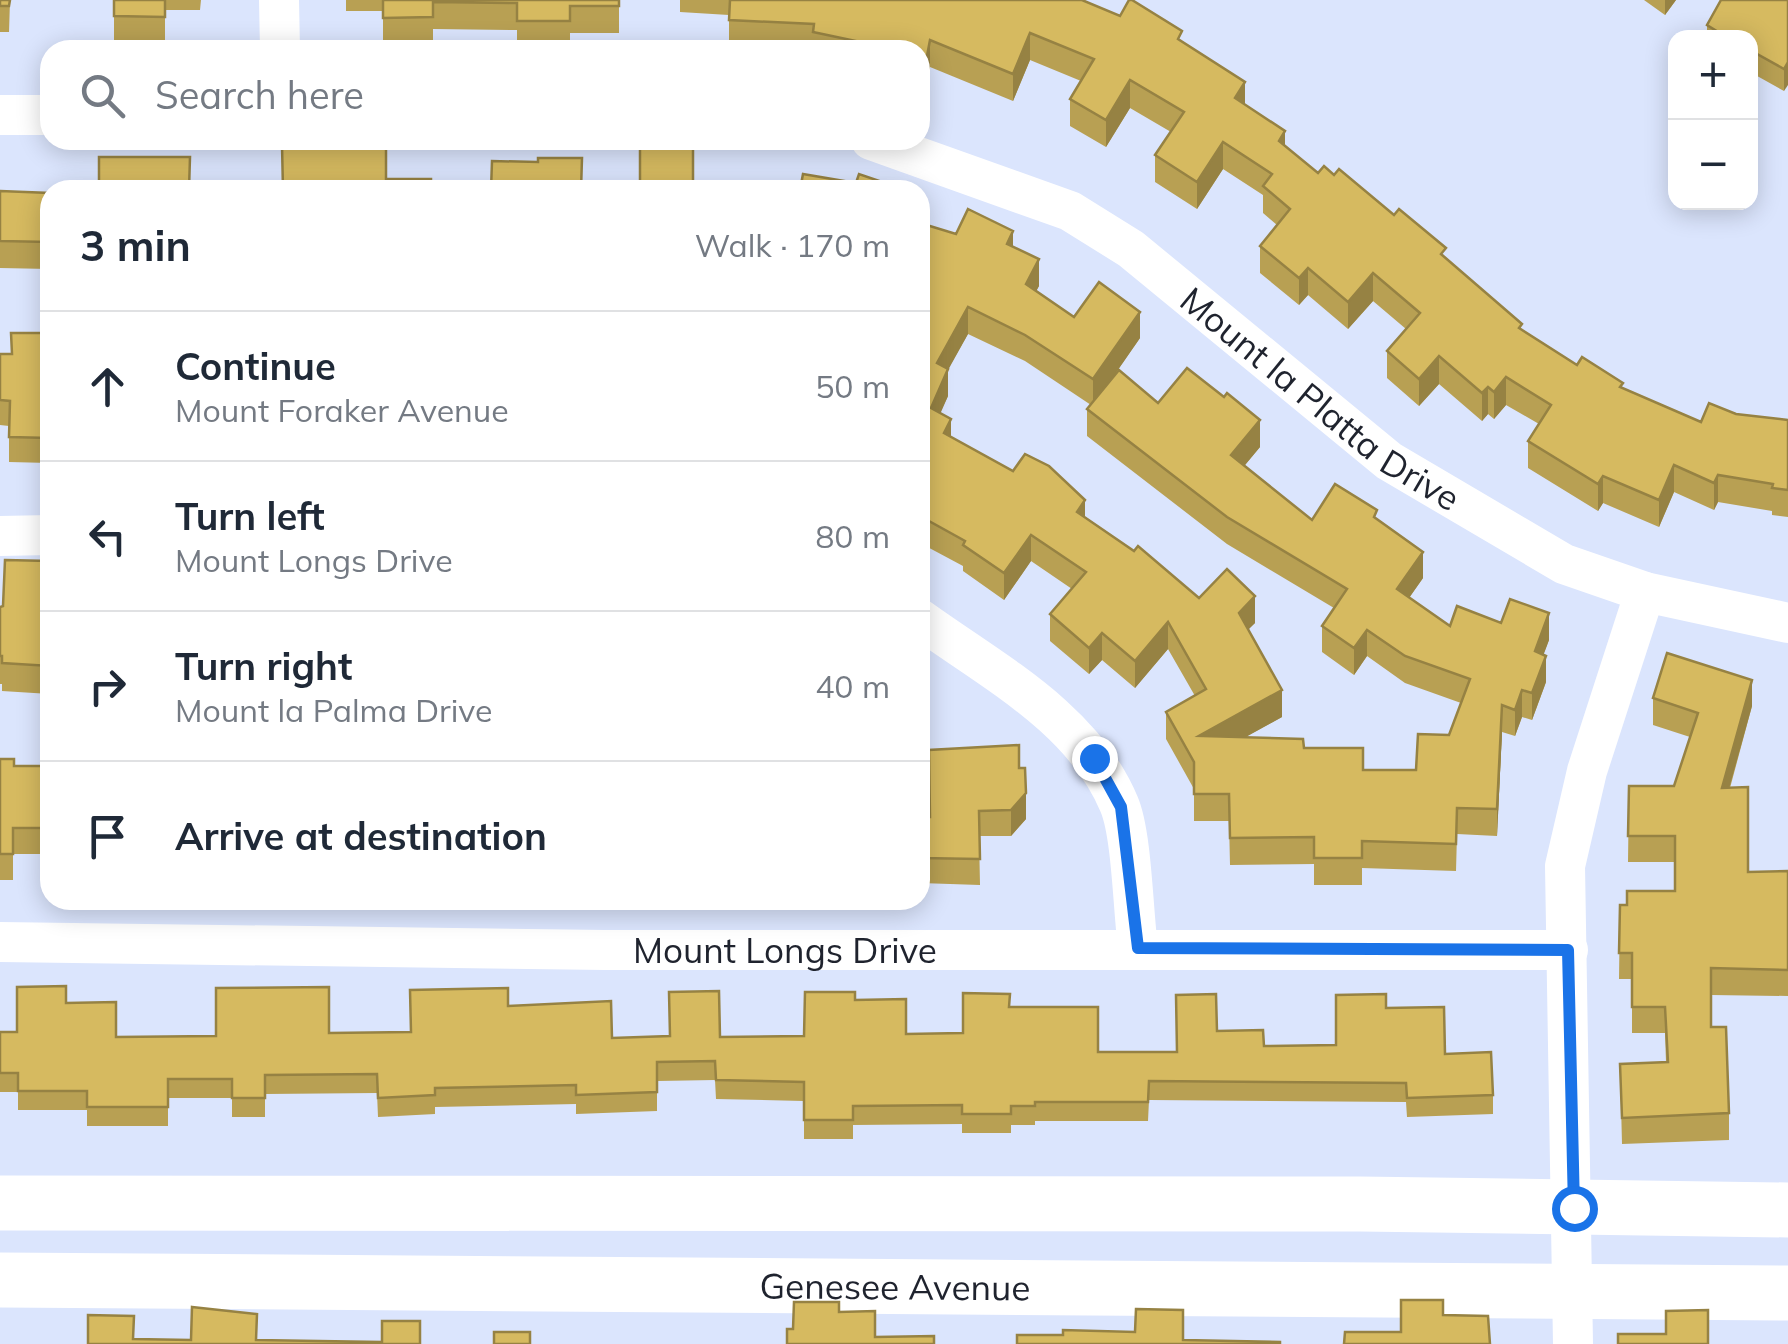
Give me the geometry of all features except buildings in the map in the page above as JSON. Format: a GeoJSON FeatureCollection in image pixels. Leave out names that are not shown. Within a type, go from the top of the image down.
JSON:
{"type":"FeatureCollection","features":[{"type":"Feature","properties":{"kind":"main road"},"geometry":{"type":"LineString","coordinates":[[0,1202],[1788,1210]]}},
{"type":"Feature","properties":{"kind":"main road","name":"Genesee Avenue"},"geometry":{"type":"LineString","coordinates":[[0,1280],[1574,1318],[1788,1292]]}},
{"type":"Feature","properties":{"kind":"street"},"geometry":{"type":"LineString","coordinates":[[278,0],[280,40]]}},
{"type":"Feature","properties":{"kind":"street"},"geometry":{"type":"LineString","coordinates":[[0,115],[40,115]]}},
{"type":"Feature","properties":{"kind":"street","name":"Mount la Platta Drive"},"geometry":{"type":"LineString","coordinates":[[899,150],[1070,211],[1131,249],[1389,461],[1564,564],[1645,592],[1788,623]]}},
{"type":"Feature","properties":{"kind":"street"},"geometry":{"type":"LineString","coordinates":[[0,536],[40,535]]}},
{"type":"Feature","properties":{"kind":"street"},"geometry":{"type":"LineString","coordinates":[[1574,1318],[1565,866],[1587,771],[1645,592]]}},
{"type":"Feature","properties":{"kind":"street"},"geometry":{"type":"LineString","coordinates":[[930,626],[1060,721],[1094,758],[1121,807],[1138,948]]}},
{"type":"Feature","properties":{"kind":"street","name":"Mount Longs Drive"},"geometry":{"type":"LineString","coordinates":[[0,942],[605,950],[1568,950]]}},
{"type":"Feature","properties":{"kind":"route"},"geometry":{"type":"LineString","coordinates":[[1094,758],[1121,807],[1138,948],[1568,950],[1574,1208]]}}]}
